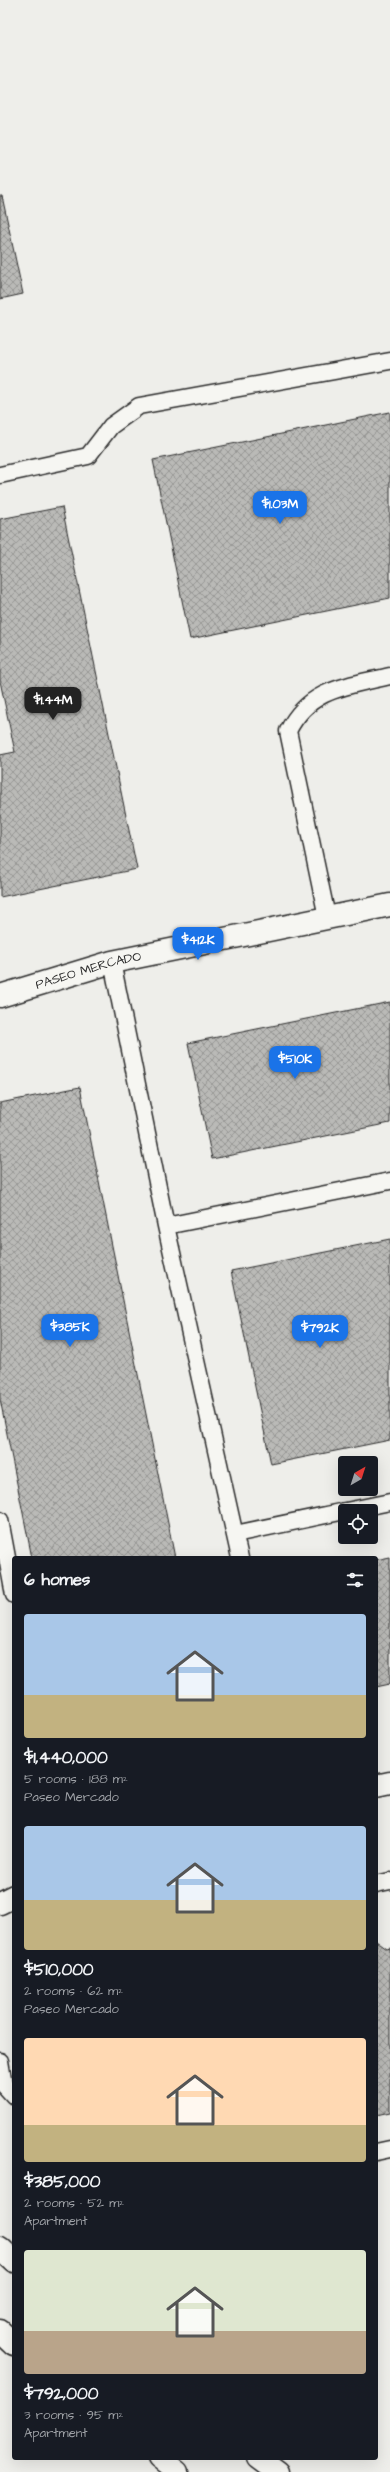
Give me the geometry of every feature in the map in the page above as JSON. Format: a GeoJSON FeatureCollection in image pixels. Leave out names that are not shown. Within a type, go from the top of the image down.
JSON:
{"type":"FeatureCollection","features":[{"type":"Feature","properties":{"kind":"street","name":"PASEO MERCADO"},"geometry":{"type":"LineString","coordinates":[[0,996],[112,962],[390,905]]}},
{"type":"Feature","properties":{"kind":"street"},"geometry":{"type":"LineString","coordinates":[[378,1786],[390,1783]]}},
{"type":"Feature","properties":{"kind":"street"},"geometry":{"type":"LineString","coordinates":[[0,1904],[12,1897]]}},
{"type":"Feature","properties":{"kind":"street"},"geometry":{"type":"LineString","coordinates":[[0,2248],[12,2259]]}},
{"type":"Feature","properties":{"kind":"street"},"geometry":{"type":"LineString","coordinates":[[0,2332],[12,2342]]}},
{"type":"Feature","properties":{"kind":"street"},"geometry":{"type":"LineString","coordinates":[[162,2460],[177,2472]]}},
{"type":"Feature","properties":{"kind":"street"},"geometry":{"type":"LineString","coordinates":[[262,2460],[278,2472]]}},
{"type":"Feature","properties":{"kind":"lane"},"geometry":{"type":"LineString","coordinates":[[0,475],[88,456],[111,426],[139,406],[390,361]]}},
{"type":"Feature","properties":{"kind":"lane"},"geometry":{"type":"LineString","coordinates":[[327,917],[288,731],[295,718],[315,698],[337,688],[390,676]]}},
{"type":"Feature","properties":{"kind":"lane"},"geometry":{"type":"LineString","coordinates":[[112,962],[166,1226],[240,1556]]}},
{"type":"Feature","properties":{"kind":"lane"},"geometry":{"type":"LineString","coordinates":[[166,1226],[390,1181]]}},
{"type":"Feature","properties":{"kind":"lane"},"geometry":{"type":"LineString","coordinates":[[378,1504],[390,1502]]}},
{"type":"Feature","properties":{"kind":"lane"},"geometry":{"type":"LineString","coordinates":[[235,1534],[338,1512]]}},
{"type":"Feature","properties":{"kind":"lane"},"geometry":{"type":"LineString","coordinates":[[0,1520],[12,1584]]}},
{"type":"Feature","properties":{"kind":"lane"},"geometry":{"type":"LineString","coordinates":[[378,1884],[390,1881]]}},
{"type":"Feature","properties":{"kind":"lane"},"geometry":{"type":"LineString","coordinates":[[0,2061],[4,2085],[12,2094]]}},
{"type":"Feature","properties":{"kind":"lane"},"geometry":{"type":"LineString","coordinates":[[378,2152],[390,2149]]}},
{"type":"Feature","properties":{"kind":"building"},"geometry":{"type":"Polygon","coordinates":[[[0,196],[2,196],[23,294],[0,299],[0,196]]]}},
{"type":"Feature","properties":{"kind":"building"},"geometry":{"type":"Polygon","coordinates":[[[390,412],[390,598],[190,639],[153,460],[390,412]]]}},
{"type":"Feature","properties":{"kind":"building"},"geometry":{"type":"Polygon","coordinates":[[[62,507],[137,869],[0,897],[0,755],[15,752],[0,681],[0,519],[62,507]]]}},
{"type":"Feature","properties":{"kind":"building"},"geometry":{"type":"Polygon","coordinates":[[[390,1002],[390,1123],[212,1159],[188,1043],[390,1002]]]}},
{"type":"Feature","properties":{"kind":"building"},"geometry":{"type":"Polygon","coordinates":[[[80,1087],[175,1556],[32,1556],[0,1399],[0,1103],[80,1087]]]}},
{"type":"Feature","properties":{"kind":"building"},"geometry":{"type":"Polygon","coordinates":[[[390,1239],[390,1440],[271,1464],[231,1271],[390,1239]]]}},
{"type":"Feature","properties":{"kind":"building"},"geometry":{"type":"Polygon","coordinates":[[[390,1557],[390,1684],[378,1687],[378,1560],[390,1557]]]}},
{"type":"Feature","properties":{"kind":"building"},"geometry":{"type":"Polygon","coordinates":[[[378,1942],[387,1949],[390,1948],[390,2112],[378,2115],[378,1942]]]}}]}
